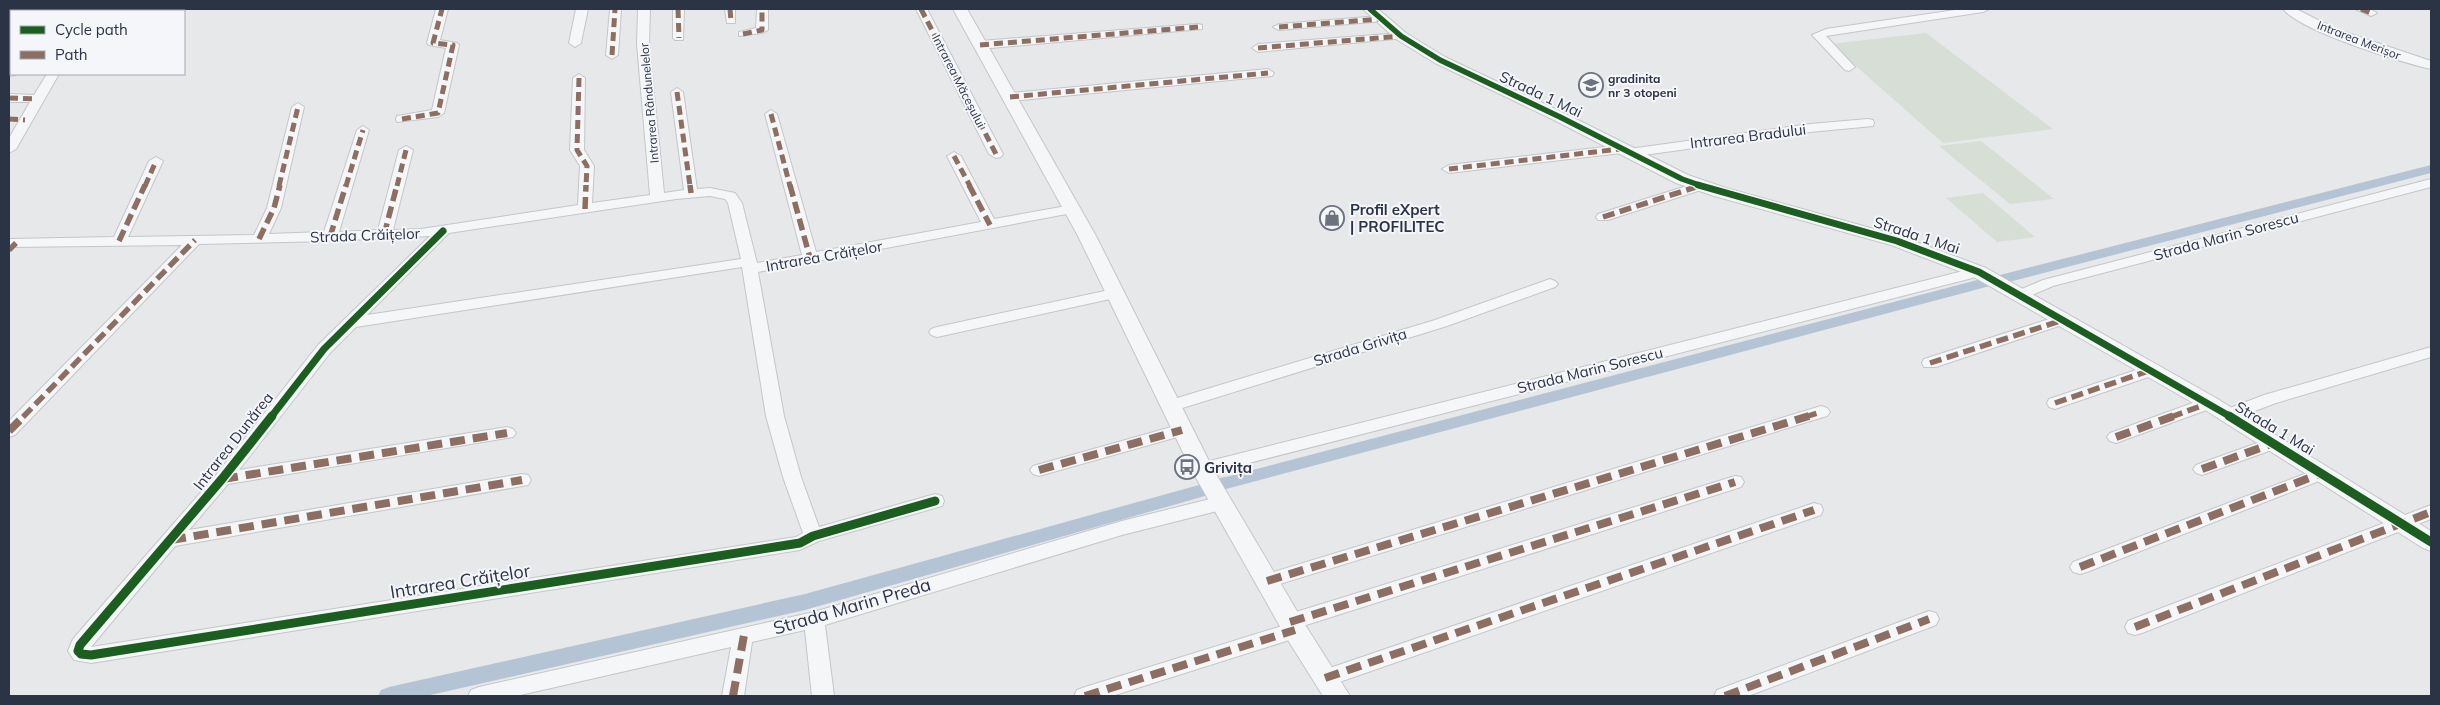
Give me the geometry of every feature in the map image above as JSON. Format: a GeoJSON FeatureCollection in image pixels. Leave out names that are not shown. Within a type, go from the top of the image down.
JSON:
{"type":"FeatureCollection","features":[{"type":"Feature","properties":{"kind":"street"},"geometry":{"type":"LineString","coordinates":[[402,119],[438,113],[453,45],[433,43],[442,9]]}},
{"type":"Feature","properties":{"kind":"street"},"geometry":{"type":"LineString","coordinates":[[575,44],[582,9]]}},
{"type":"Feature","properties":{"kind":"street"},"geometry":{"type":"LineString","coordinates":[[612,55],[615,9]]}},
{"type":"Feature","properties":{"kind":"street","name":"Intrarea Rândunelelor"},"geometry":{"type":"LineString","coordinates":[[644,9],[647,91],[657,197]]}},
{"type":"Feature","properties":{"kind":"street"},"geometry":{"type":"LineString","coordinates":[[678,9],[678,38]]}},
{"type":"Feature","properties":{"kind":"street"},"geometry":{"type":"LineString","coordinates":[[730,9],[731,21]]}},
{"type":"Feature","properties":{"kind":"street"},"geometry":{"type":"LineString","coordinates":[[743,34],[762,30],[762,9]]}},
{"type":"Feature","properties":{"kind":"street","name":"Intrarea Măceșului"},"geometry":{"type":"LineString","coordinates":[[921,9],[996,154]]}},
{"type":"Feature","properties":{"kind":"street"},"geometry":{"type":"LineString","coordinates":[[960,9],[1072,209],[1202,468],[1266,581],[1331,687],[1814,510]]}},
{"type":"Feature","properties":{"kind":"street"},"geometry":{"type":"LineString","coordinates":[[1849,67],[1818,35],[1826,32],[1983,9]]}},
{"type":"Feature","properties":{"kind":"street","name":"Intrarea Merișor"},"geometry":{"type":"LineString","coordinates":[[2289,9],[2298,16],[2336,32],[2399,56],[2431,65]]}},
{"type":"Feature","properties":{"kind":"street"},"geometry":{"type":"LineString","coordinates":[[1279,27],[1375,14]]}},
{"type":"Feature","properties":{"kind":"street","name":"Strada 1 Mai"},"geometry":{"type":"LineString","coordinates":[[1375,14],[1401,36],[1440,60],[1699,186],[1897,241],[1979,272],[2022,294],[2228,414],[2431,542]]}},
{"type":"Feature","properties":{"kind":"street"},"geometry":{"type":"LineString","coordinates":[[980,45],[1198,27]]}},
{"type":"Feature","properties":{"kind":"street"},"geometry":{"type":"LineString","coordinates":[[1258,48],[1401,36]]}},
{"type":"Feature","properties":{"kind":"street"},"geometry":{"type":"LineString","coordinates":[[1010,97],[1268,73]]}},
{"type":"Feature","properties":{"kind":"street"},"geometry":{"type":"LineString","coordinates":[[9,149],[52,75]]}},
{"type":"Feature","properties":{"kind":"street"},"geometry":{"type":"LineString","coordinates":[[579,78],[577,150],[587,166],[585,209]]}},
{"type":"Feature","properties":{"kind":"street"},"geometry":{"type":"LineString","coordinates":[[676,92],[691,193]]}},
{"type":"Feature","properties":{"kind":"street"},"geometry":{"type":"LineString","coordinates":[[9,98],[38,99]]}},
{"type":"Feature","properties":{"kind":"street"},"geometry":{"type":"LineString","coordinates":[[259,239],[274,208],[298,107]]}},
{"type":"Feature","properties":{"kind":"street"},"geometry":{"type":"LineString","coordinates":[[771,114],[810,258]]}},
{"type":"Feature","properties":{"kind":"street"},"geometry":{"type":"LineString","coordinates":[[9,119],[25,120]]}},
{"type":"Feature","properties":{"kind":"street","name":"Intrarea Bradului"},"geometry":{"type":"LineString","coordinates":[[1626,151],[1810,128],[1868,123]]}},
{"type":"Feature","properties":{"kind":"street"},"geometry":{"type":"LineString","coordinates":[[330,237],[363,130]]}},
{"type":"Feature","properties":{"kind":"street"},"geometry":{"type":"LineString","coordinates":[[384,235],[406,150]]}},
{"type":"Feature","properties":{"kind":"street"},"geometry":{"type":"LineString","coordinates":[[1449,169],[1626,151]]}},
{"type":"Feature","properties":{"kind":"street"},"geometry":{"type":"LineString","coordinates":[[954,156],[990,224]]}},
{"type":"Feature","properties":{"kind":"street"},"geometry":{"type":"LineString","coordinates":[[119,241],[156,161]]}},
{"type":"Feature","properties":{"kind":"street","name":"Strada Marin Sorescu"},"geometry":{"type":"LineString","coordinates":[[2022,294],[2048,282],[2431,183]]}},
{"type":"Feature","properties":{"kind":"street"},"geometry":{"type":"LineString","coordinates":[[1604,216],[1699,186]]}},
{"type":"Feature","properties":{"kind":"street","name":"Strada Crăițelor"},"geometry":{"type":"LineString","coordinates":[[11,245],[330,237],[443,231],[657,197],[691,193],[721,193],[733,199],[749,266]]}},
{"type":"Feature","properties":{"kind":"street","name":"Intrarea Crăițelor"},"geometry":{"type":"LineString","coordinates":[[111,652],[808,540],[813,536],[792,477],[775,416],[749,266],[810,258],[1072,209]]}},
{"type":"Feature","properties":{"kind":"street","name":"Intrarea Dunărea"},"geometry":{"type":"LineString","coordinates":[[111,652],[84,655],[78,651],[80,645],[222,479],[318,356],[348,323],[443,231]]}},
{"type":"Feature","properties":{"kind":"street"},"geometry":{"type":"LineString","coordinates":[[9,432],[195,240]]}},
{"type":"Feature","properties":{"kind":"street"},"geometry":{"type":"LineString","coordinates":[[348,323],[749,266]]}},
{"type":"Feature","properties":{"kind":"street","name":"Strada Marin Sorescu"},"geometry":{"type":"LineString","coordinates":[[1202,468],[1979,272]]}},
{"type":"Feature","properties":{"kind":"street","name":"Strada Grivița"},"geometry":{"type":"LineString","coordinates":[[1170,406],[1441,323],[1550,284]]}},
{"type":"Feature","properties":{"kind":"street"},"geometry":{"type":"LineString","coordinates":[[937,332],[1114,294]]}},
{"type":"Feature","properties":{"kind":"street"},"geometry":{"type":"LineString","coordinates":[[1930,363],[2065,319]]}},
{"type":"Feature","properties":{"kind":"street"},"geometry":{"type":"LineString","coordinates":[[2228,414],[2270,399],[2431,352]]}},
{"type":"Feature","properties":{"kind":"street"},"geometry":{"type":"LineString","coordinates":[[2055,403],[2151,370]]}},
{"type":"Feature","properties":{"kind":"street"},"geometry":{"type":"LineString","coordinates":[[2116,437],[2209,403]]}},
{"type":"Feature","properties":{"kind":"street"},"geometry":{"type":"LineString","coordinates":[[1266,581],[1821,412]]}},
{"type":"Feature","properties":{"kind":"street"},"geometry":{"type":"LineString","coordinates":[[1039,470],[1182,430]]}},
{"type":"Feature","properties":{"kind":"street"},"geometry":{"type":"LineString","coordinates":[[222,479],[507,433]]}},
{"type":"Feature","properties":{"kind":"street"},"geometry":{"type":"LineString","coordinates":[[2202,469],[2274,443]]}},
{"type":"Feature","properties":{"kind":"street"},"geometry":{"type":"LineString","coordinates":[[2080,568],[2323,473]]}},
{"type":"Feature","properties":{"kind":"street"},"geometry":{"type":"LineString","coordinates":[[171,540],[522,480]]}},
{"type":"Feature","properties":{"kind":"street"},"geometry":{"type":"LineString","coordinates":[[1085,696],[1735,482]]}},
{"type":"Feature","properties":{"kind":"street"},"geometry":{"type":"LineString","coordinates":[[813,536],[935,501]]}},
{"type":"Feature","properties":{"kind":"street","name":"Strada Marin Preda"},"geometry":{"type":"LineString","coordinates":[[480,696],[814,620],[1112,531],[1222,502]]}},
{"type":"Feature","properties":{"kind":"street"},"geometry":{"type":"LineString","coordinates":[[2136,627],[2400,522],[2431,512]]}},
{"type":"Feature","properties":{"kind":"street"},"geometry":{"type":"LineString","coordinates":[[1725,696],[1929,619]]}},
{"type":"Feature","properties":{"kind":"street"},"geometry":{"type":"LineString","coordinates":[[814,620],[823,696]]}},
{"type":"Feature","properties":{"kind":"street"},"geometry":{"type":"LineString","coordinates":[[732,696],[744,635]]}},
{"type":"Feature","properties":{"kind":"shaded area"},"geometry":{"type":"Polygon","coordinates":[[[1926,33],[2053,129],[1943,143],[1831,44],[1926,33]]]}},
{"type":"Feature","properties":{"kind":"shaded area"},"geometry":{"type":"Polygon","coordinates":[[[1981,141],[2054,199],[2010,204],[1939,146],[1981,141]]]}},
{"type":"Feature","properties":{"kind":"shaded area"},"geometry":{"type":"Polygon","coordinates":[[[1983,193],[2035,237],[1997,242],[1946,198],[1983,193]]]}},
{"type":"Feature","properties":{"kind":"waterway"},"geometry":{"type":"LineString","coordinates":[[2005,278],[2431,169]]}},
{"type":"Feature","properties":{"kind":"waterway"},"geometry":{"type":"LineString","coordinates":[[1226,483],[1985,283]]}},
{"type":"Feature","properties":{"kind":"waterway"},"geometry":{"type":"LineString","coordinates":[[389,696],[805,602],[1199,491]]}},
{"type":"Feature","properties":{"kind":"marked path"},"geometry":{"type":"LineString","coordinates":[[402,119],[438,113],[453,45],[433,43],[442,9]]}},
{"type":"Feature","properties":{"kind":"marked path"},"geometry":{"type":"LineString","coordinates":[[612,55],[615,9]]}},
{"type":"Feature","properties":{"kind":"marked path"},"geometry":{"type":"LineString","coordinates":[[678,9],[679,38]]}},
{"type":"Feature","properties":{"kind":"marked path"},"geometry":{"type":"LineString","coordinates":[[730,9],[731,21]]}},
{"type":"Feature","properties":{"kind":"marked path"},"geometry":{"type":"LineString","coordinates":[[743,34],[762,30],[762,9]]}},
{"type":"Feature","properties":{"kind":"marked path"},"geometry":{"type":"LineString","coordinates":[[921,9],[996,154]]}},
{"type":"Feature","properties":{"kind":"marked path"},"geometry":{"type":"LineString","coordinates":[[2361,9],[2371,13]]}},
{"type":"Feature","properties":{"kind":"marked path"},"geometry":{"type":"LineString","coordinates":[[1279,27],[1380,19]]}},
{"type":"Feature","properties":{"kind":"marked path"},"geometry":{"type":"LineString","coordinates":[[980,45],[1198,27]]}},
{"type":"Feature","properties":{"kind":"marked path"},"geometry":{"type":"LineString","coordinates":[[1258,48],[1401,36]]}},
{"type":"Feature","properties":{"kind":"marked path"},"geometry":{"type":"LineString","coordinates":[[1010,97],[1268,73]]}},
{"type":"Feature","properties":{"kind":"marked path"},"geometry":{"type":"LineString","coordinates":[[579,78],[577,150],[587,166],[585,209]]}},
{"type":"Feature","properties":{"kind":"marked path"},"geometry":{"type":"LineString","coordinates":[[677,92],[691,193]]}},
{"type":"Feature","properties":{"kind":"marked path"},"geometry":{"type":"LineString","coordinates":[[9,98],[37,99]]}},
{"type":"Feature","properties":{"kind":"marked path"},"geometry":{"type":"LineString","coordinates":[[259,239],[274,208],[298,107]]}},
{"type":"Feature","properties":{"kind":"marked path"},"geometry":{"type":"LineString","coordinates":[[771,114],[810,258]]}},
{"type":"Feature","properties":{"kind":"marked path"},"geometry":{"type":"LineString","coordinates":[[9,119],[25,120]]}},
{"type":"Feature","properties":{"kind":"marked path"},"geometry":{"type":"LineString","coordinates":[[330,237],[363,130]]}},
{"type":"Feature","properties":{"kind":"marked path"},"geometry":{"type":"LineString","coordinates":[[1449,169],[1620,149]]}},
{"type":"Feature","properties":{"kind":"marked path"},"geometry":{"type":"LineString","coordinates":[[384,235],[406,150]]}},
{"type":"Feature","properties":{"kind":"marked path"},"geometry":{"type":"LineString","coordinates":[[954,156],[990,225]]}},
{"type":"Feature","properties":{"kind":"marked path"},"geometry":{"type":"LineString","coordinates":[[119,241],[156,161]]}},
{"type":"Feature","properties":{"kind":"marked path"},"geometry":{"type":"LineString","coordinates":[[1603,217],[1699,186]]}},
{"type":"Feature","properties":{"kind":"marked path"},"geometry":{"type":"LineString","coordinates":[[9,431],[195,240]]}},
{"type":"Feature","properties":{"kind":"marked path"},"geometry":{"type":"LineString","coordinates":[[9,250],[16,243]]}},
{"type":"Feature","properties":{"kind":"marked path"},"geometry":{"type":"LineString","coordinates":[[1930,363],[2063,320]]}},
{"type":"Feature","properties":{"kind":"marked path"},"geometry":{"type":"LineString","coordinates":[[2055,403],[2151,370]]}},
{"type":"Feature","properties":{"kind":"marked path"},"geometry":{"type":"LineString","coordinates":[[2116,437],[2209,403]]}},
{"type":"Feature","properties":{"kind":"marked path"},"geometry":{"type":"LineString","coordinates":[[1267,581],[1821,412]]}},
{"type":"Feature","properties":{"kind":"marked path"},"geometry":{"type":"LineString","coordinates":[[1039,470],[1182,430]]}},
{"type":"Feature","properties":{"kind":"marked path"},"geometry":{"type":"LineString","coordinates":[[223,479],[507,433]]}},
{"type":"Feature","properties":{"kind":"marked path"},"geometry":{"type":"LineString","coordinates":[[2202,469],[2274,443]]}},
{"type":"Feature","properties":{"kind":"marked path"},"geometry":{"type":"LineString","coordinates":[[2080,567],[2322,473]]}},
{"type":"Feature","properties":{"kind":"marked path"},"geometry":{"type":"LineString","coordinates":[[171,540],[522,480]]}},
{"type":"Feature","properties":{"kind":"marked path"},"geometry":{"type":"LineString","coordinates":[[1290,622],[1735,482]]}},
{"type":"Feature","properties":{"kind":"marked path"},"geometry":{"type":"LineString","coordinates":[[1325,678],[1814,510]]}},
{"type":"Feature","properties":{"kind":"marked path"},"geometry":{"type":"LineString","coordinates":[[2135,627],[2431,512]]}},
{"type":"Feature","properties":{"kind":"marked path"},"geometry":{"type":"LineString","coordinates":[[1725,696],[1929,619]]}},
{"type":"Feature","properties":{"kind":"marked path"},"geometry":{"type":"LineString","coordinates":[[1085,696],[1295,630]]}},
{"type":"Feature","properties":{"kind":"marked path"},"geometry":{"type":"LineString","coordinates":[[733,696],[739,654],[744,635]]}},
{"type":"Feature","properties":{"kind":"cycle path"},"geometry":{"type":"LineString","coordinates":[[1370,9],[1401,36],[1440,60],[1560,117],[1682,179],[1720,192],[1897,241],[1979,272],[2209,403],[2431,542]]}},
{"type":"Feature","properties":{"kind":"cycle path"},"geometry":{"type":"LineString","coordinates":[[443,231],[324,349],[222,479],[80,645],[78,651],[81,654],[91,655],[800,543],[813,536],[935,501]]}},
{"type":"Feature","properties":{"kind":"place","name":"gradinita nr 3 otopeni"},"geometry":{"type":"Point","coordinates":[1591,85]}},
{"type":"Feature","properties":{"kind":"place","name":"Profil eXpert | PROFILITEC"},"geometry":{"type":"Point","coordinates":[1332,218]}},
{"type":"Feature","properties":{"kind":"place","name":"Grivița"},"geometry":{"type":"Point","coordinates":[1187,467]}}]}
